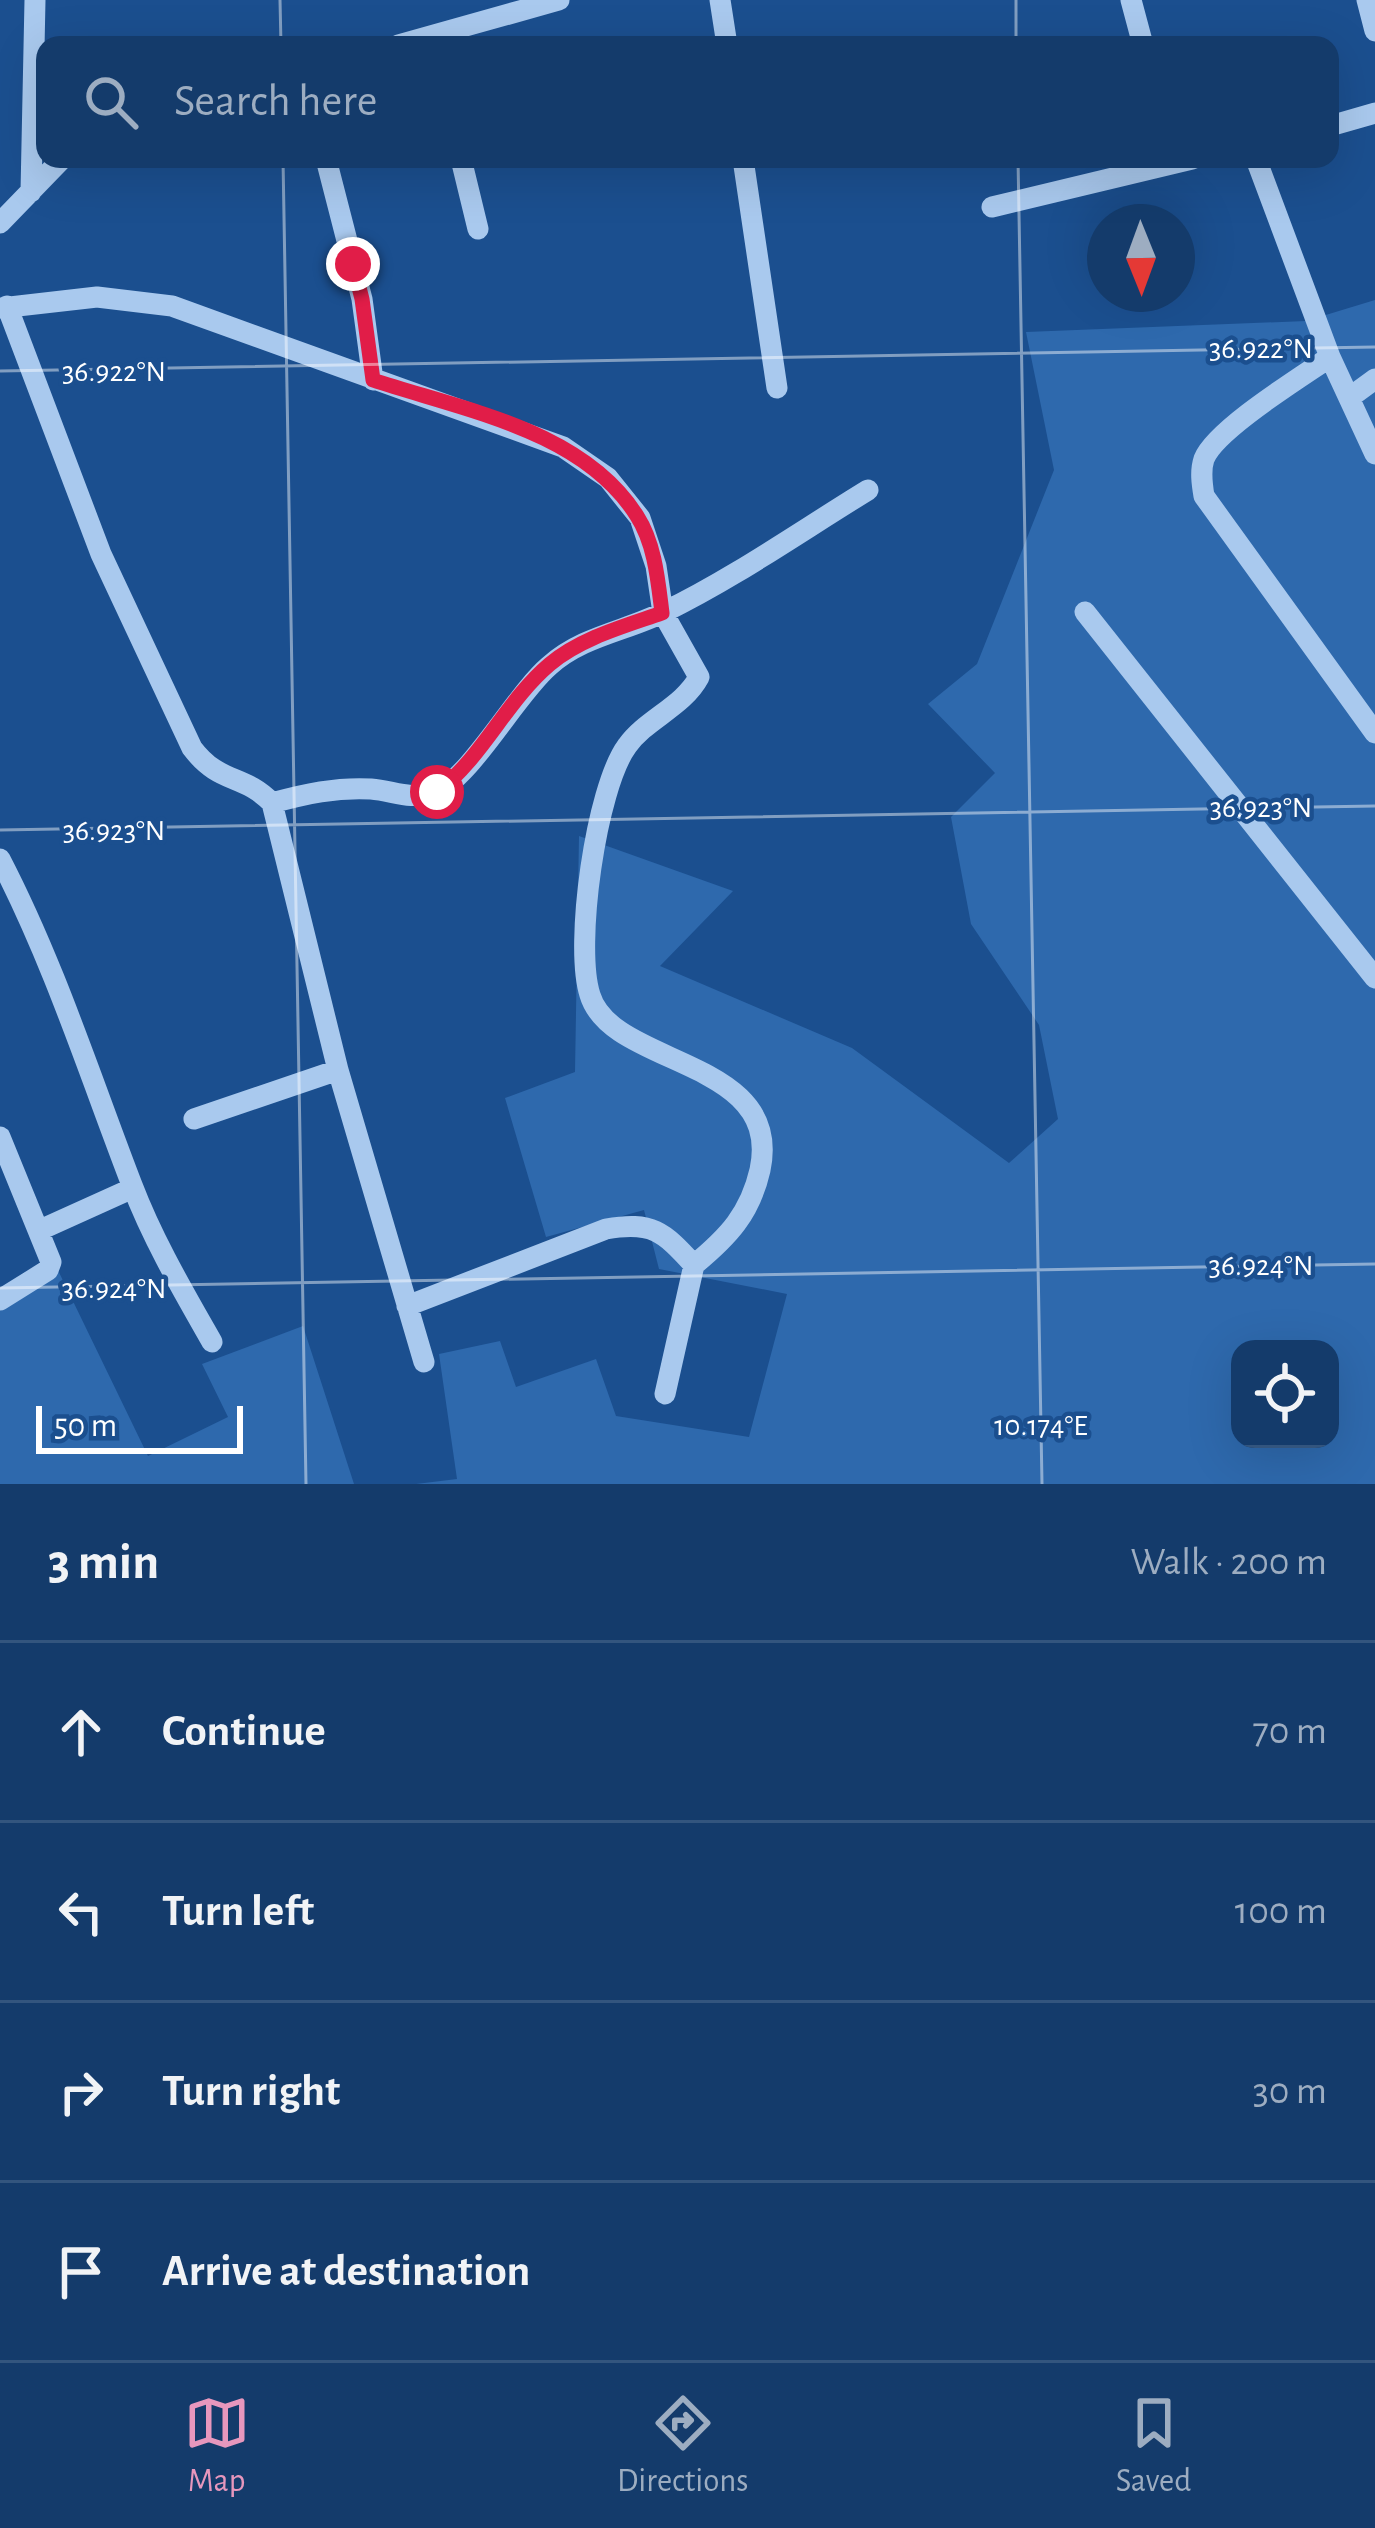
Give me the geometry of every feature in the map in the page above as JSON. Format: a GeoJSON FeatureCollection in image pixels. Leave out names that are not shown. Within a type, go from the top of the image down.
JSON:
{"type":"FeatureCollection","features":[{"type":"Feature","properties":{"kind":"street"},"geometry":{"type":"LineString","coordinates":[[31,192],[35,0]]}},
{"type":"Feature","properties":{"kind":"street"},"geometry":{"type":"LineString","coordinates":[[444,36],[559,0]]}},
{"type":"Feature","properties":{"kind":"street"},"geometry":{"type":"LineString","coordinates":[[720,0],[726,36]]}},
{"type":"Feature","properties":{"kind":"street"},"geometry":{"type":"LineString","coordinates":[[1131,0],[1141,36]]}},
{"type":"Feature","properties":{"kind":"street"},"geometry":{"type":"LineString","coordinates":[[1367,0],[1375,32]]}},
{"type":"Feature","properties":{"kind":"street"},"geometry":{"type":"LineString","coordinates":[[1339,123],[1375,113]]}},
{"type":"Feature","properties":{"kind":"street"},"geometry":{"type":"LineString","coordinates":[[0,224],[54,168]]}},
{"type":"Feature","properties":{"kind":"street"},"geometry":{"type":"LineString","coordinates":[[328,168],[362,299],[373,380]]}},
{"type":"Feature","properties":{"kind":"street"},"geometry":{"type":"LineString","coordinates":[[462,168],[478,229]]}},
{"type":"Feature","properties":{"kind":"street"},"geometry":{"type":"LineString","coordinates":[[744,168],[777,388]]}},
{"type":"Feature","properties":{"kind":"street"},"geometry":{"type":"LineString","coordinates":[[992,207],[1146,168]]}},
{"type":"Feature","properties":{"kind":"street"},"geometry":{"type":"LineString","coordinates":[[1259,168],[1330,357],[1375,454]]}},
{"type":"Feature","properties":{"kind":"street"},"geometry":{"type":"LineString","coordinates":[[424,1363],[338,1070],[272,803],[255,786],[208,769],[192,748],[101,554],[3,307],[98,297],[172,306],[563,447],[608,478],[640,518],[656,566],[662,613],[699,677],[693,688],[636,736],[619,760],[596,828],[585,968],[590,999],[606,1022],[723,1085],[746,1103],[760,1125],[764,1153],[756,1190],[739,1226],[694,1265],[665,1394]]}},
{"type":"Feature","properties":{"kind":"street"},"geometry":{"type":"LineString","coordinates":[[1330,357],[1222,434],[1205,456],[1201,476],[1204,496],[1375,733]]}},
{"type":"Feature","properties":{"kind":"street"},"geometry":{"type":"LineString","coordinates":[[1349,398],[1375,379]]}},
{"type":"Feature","properties":{"kind":"street"},"geometry":{"type":"LineString","coordinates":[[272,803],[320,790],[374,789],[407,798],[437,792],[461,774],[550,664],[601,634],[662,613],[868,490]]}},
{"type":"Feature","properties":{"kind":"street"},"geometry":{"type":"LineString","coordinates":[[1085,612],[1375,977]]}},
{"type":"Feature","properties":{"kind":"street"},"geometry":{"type":"LineString","coordinates":[[0,859],[98,1086],[133,1188],[171,1271],[212,1342]]}},
{"type":"Feature","properties":{"kind":"street"},"geometry":{"type":"LineString","coordinates":[[194,1120],[338,1070]]}},
{"type":"Feature","properties":{"kind":"street"},"geometry":{"type":"LineString","coordinates":[[0,1137],[49,1253],[49,1270],[0,1300]]}},
{"type":"Feature","properties":{"kind":"street"},"geometry":{"type":"LineString","coordinates":[[40,1230],[133,1188]]}},
{"type":"Feature","properties":{"kind":"street"},"geometry":{"type":"LineString","coordinates":[[407,1306],[605,1229],[639,1223],[671,1240],[694,1265]]}},
{"type":"Feature","properties":{"kind":"shaded area"},"geometry":{"type":"Polygon","coordinates":[[[1375,300],[1375,1484],[416,1484],[457,1479],[439,1354],[500,1341],[516,1387],[596,1359],[616,1416],[749,1437],[787,1294],[659,1269],[644,1210],[546,1237],[505,1098],[575,1072],[579,836],[733,891],[660,966],[852,1048],[1009,1163],[1058,1119],[1039,1025],[971,924],[951,817],[995,773],[928,704],[977,664],[1054,470],[1026,332],[1306,321],[1375,300]]]}},
{"type":"Feature","properties":{"kind":"shaded area"},"geometry":{"type":"Polygon","coordinates":[[[54,1262],[148,1456],[228,1417],[202,1364],[303,1326],[354,1484],[0,1484],[0,1288],[54,1262]]]}},
{"type":"Feature","properties":{"kind":"route"},"geometry":{"type":"LineString","coordinates":[[353,264],[373,380],[563,447],[608,478],[640,518],[656,566],[662,613],[601,634],[550,664],[461,774],[437,792]]}}]}
